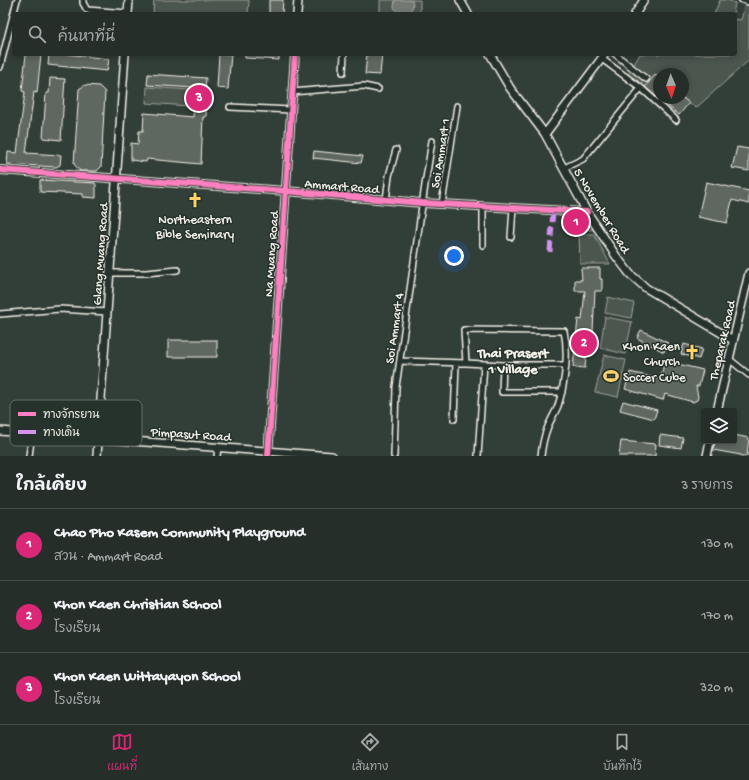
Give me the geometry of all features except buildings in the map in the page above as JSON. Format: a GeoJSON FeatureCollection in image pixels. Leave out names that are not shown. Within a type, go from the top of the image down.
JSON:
{"type":"FeatureCollection","features":[{"type":"Feature","properties":{"kind":"street"},"geometry":{"type":"LineString","coordinates":[[14,12],[17,0]]}},
{"type":"Feature","properties":{"kind":"street"},"geometry":{"type":"LineString","coordinates":[[84,0],[83,3],[85,12]]}},
{"type":"Feature","properties":{"kind":"street"},"geometry":{"type":"LineString","coordinates":[[128,12],[129,0]]}},
{"type":"Feature","properties":{"kind":"street"},"geometry":{"type":"LineString","coordinates":[[297,12],[298,0]]}},
{"type":"Feature","properties":{"kind":"street"},"geometry":{"type":"LineString","coordinates":[[460,0],[467,12]]}},
{"type":"Feature","properties":{"kind":"street"},"geometry":{"type":"LineString","coordinates":[[636,12],[644,0]]}},
{"type":"Feature","properties":{"kind":"street"},"geometry":{"type":"LineString","coordinates":[[742,0],[749,2]]}},
{"type":"Feature","properties":{"kind":"street"},"geometry":{"type":"LineString","coordinates":[[0,67],[12,20]]}},
{"type":"Feature","properties":{"kind":"street","name":"Glang Muang Road"},"geometry":{"type":"LineString","coordinates":[[101,400],[125,56]]}},
{"type":"Feature","properties":{"kind":"street","name":"Na Muang Road"},"geometry":{"type":"LineString","coordinates":[[269,453],[294,56]]}},
{"type":"Feature","properties":{"kind":"street"},"geometry":{"type":"LineString","coordinates":[[343,72],[344,56]]}},
{"type":"Feature","properties":{"kind":"street","name":"5 November Road"},"geometry":{"type":"LineString","coordinates":[[491,56],[510,88],[545,134],[587,212],[616,256],[630,274],[646,288],[733,340]]}},
{"type":"Feature","properties":{"kind":"street"},"geometry":{"type":"LineString","coordinates":[[545,134],[604,56],[676,120]]}},
{"type":"Feature","properties":{"kind":"street"},"geometry":{"type":"LineString","coordinates":[[617,56],[646,79]]}},
{"type":"Feature","properties":{"kind":"street"},"geometry":{"type":"LineString","coordinates":[[292,92],[364,86],[378,89]]}},
{"type":"Feature","properties":{"kind":"street"},"geometry":{"type":"LineString","coordinates":[[564,168],[583,159],[641,88]]}},
{"type":"Feature","properties":{"kind":"street","name":"Soi Ammart 1"},"geometry":{"type":"LineString","coordinates":[[442,204],[457,106]]}},
{"type":"Feature","properties":{"kind":"street"},"geometry":{"type":"LineString","coordinates":[[230,107],[291,110]]}},
{"type":"Feature","properties":{"kind":"street","name":"Soi Ammart 4"},"geometry":{"type":"LineString","coordinates":[[394,456],[396,388],[432,141]]}},
{"type":"Feature","properties":{"kind":"street"},"geometry":{"type":"LineString","coordinates":[[386,200],[389,176],[396,150]]}},
{"type":"Feature","properties":{"kind":"street","name":"Ammart Road"},"geometry":{"type":"LineString","coordinates":[[0,170],[286,190],[422,203],[587,212]]}},
{"type":"Feature","properties":{"kind":"street"},"geometry":{"type":"LineString","coordinates":[[483,206],[483,245]]}},
{"type":"Feature","properties":{"kind":"street"},"geometry":{"type":"LineString","coordinates":[[511,237],[513,208]]}},
{"type":"Feature","properties":{"kind":"street"},"geometry":{"type":"LineString","coordinates":[[110,274],[177,270]]}},
{"type":"Feature","properties":{"kind":"street","name":"Theparak Road"},"geometry":{"type":"LineString","coordinates":[[718,408],[733,340],[748,286],[749,274]]}},
{"type":"Feature","properties":{"kind":"street"},"geometry":{"type":"LineString","coordinates":[[0,314],[60,309],[107,312]]}},
{"type":"Feature","properties":{"kind":"street"},"geometry":{"type":"LineString","coordinates":[[466,363],[464,330],[564,331],[566,341],[566,365],[562,392],[547,429],[541,456]]}},
{"type":"Feature","properties":{"kind":"street"},"geometry":{"type":"LineString","coordinates":[[729,359],[749,375]]}},
{"type":"Feature","properties":{"kind":"street"},"geometry":{"type":"LineString","coordinates":[[400,361],[466,363],[503,366],[566,365]]}},
{"type":"Feature","properties":{"kind":"street"},"geometry":{"type":"LineString","coordinates":[[454,419],[456,363]]}},
{"type":"Feature","properties":{"kind":"street"},"geometry":{"type":"LineString","coordinates":[[478,456],[484,364]]}},
{"type":"Feature","properties":{"kind":"street"},"geometry":{"type":"LineString","coordinates":[[503,366],[502,392],[562,392]]}},
{"type":"Feature","properties":{"kind":"street","name":"Pimpasut Road"},"geometry":{"type":"LineString","coordinates":[[0,431],[10,432]]}},
{"type":"Feature","properties":{"kind":"street","name":"Pimpasut Road"},"geometry":{"type":"LineString","coordinates":[[142,441],[218,447],[269,453],[332,456]]}},
{"type":"Feature","properties":{"kind":"street"},"geometry":{"type":"LineString","coordinates":[[707,456],[709,444]]}},
{"type":"Feature","properties":{"kind":"street"},"geometry":{"type":"LineString","coordinates":[[29,456],[30,446]]}},
{"type":"Feature","properties":{"kind":"street","name":"Glang Muang Road"},"geometry":{"type":"LineString","coordinates":[[97,456],[98,446]]}},
{"type":"Feature","properties":{"kind":"street"},"geometry":{"type":"LineString","coordinates":[[217,456],[218,447]]}},
{"type":"Feature","properties":{"kind":"shaded area"},"geometry":{"type":"Polygon","coordinates":[[[154,0],[249,0],[248,12],[153,12],[154,0]]]}},
{"type":"Feature","properties":{"kind":"shaded area"},"geometry":{"type":"Polygon","coordinates":[[[380,0],[420,0],[420,12],[380,12],[380,0]]]}},
{"type":"Feature","properties":{"kind":"shaded area"},"geometry":{"type":"Polygon","coordinates":[[[395,0],[412,0],[413,5],[411,11],[409,12],[397,12],[394,7],[395,0]]]}},
{"type":"Feature","properties":{"kind":"shaded area"},"geometry":{"type":"Polygon","coordinates":[[[720,0],[727,0],[735,3],[733,12],[715,12],[720,0]]]}},
{"type":"Feature","properties":{"kind":"shaded area"},"geometry":{"type":"Polygon","coordinates":[[[745,5],[749,6],[749,60],[696,108],[689,103],[689,68],[653,68],[653,77],[645,87],[628,75],[639,56],[737,56],[737,19],[741,20],[745,5]]]}},
{"type":"Feature","properties":{"kind":"shaded area"},"geometry":{"type":"Polygon","coordinates":[[[147,87],[190,90],[189,106],[146,103],[147,87]]]}},
{"type":"Feature","properties":{"kind":"shaded area"},"geometry":{"type":"Polygon","coordinates":[[[563,214],[584,216],[594,230],[563,228],[563,214]]]}},
{"type":"Feature","properties":{"kind":"shaded area"},"geometry":{"type":"Polygon","coordinates":[[[579,234],[594,234],[610,264],[580,264],[579,234]]]}},
{"type":"Feature","properties":{"kind":"shaded area"},"geometry":{"type":"Polygon","coordinates":[[[608,297],[634,303],[631,318],[605,313],[608,297]]]}},
{"type":"Feature","properties":{"kind":"shaded area"},"geometry":{"type":"Polygon","coordinates":[[[605,317],[632,322],[625,354],[600,348],[605,317]]]}},
{"type":"Feature","properties":{"kind":"shaded area","name":"Soccer Cube"},"geometry":{"type":"Polygon","coordinates":[[[604,355],[626,360],[618,397],[595,392],[604,355]]]}},
{"type":"Feature","properties":{"kind":"marked path"},"geometry":{"type":"LineString","coordinates":[[550,252],[553,210]]}},
{"type":"Feature","properties":{"kind":"cycle path"},"geometry":{"type":"LineString","coordinates":[[268,456],[295,56]]}},
{"type":"Feature","properties":{"kind":"cycle path"},"geometry":{"type":"LineString","coordinates":[[0,170],[286,191],[422,203],[587,212]]}},
{"type":"Feature","properties":{"kind":"place","name":"Khon Kaen Wittayayon School"},"geometry":{"type":"Point","coordinates":[199,98]}},
{"type":"Feature","properties":{"kind":"place","name":"Northeastern Bible Seminary"},"geometry":{"type":"Point","coordinates":[195,200]}},
{"type":"Feature","properties":{"kind":"place","name":"Chao Pho Kasem Community Playground"},"geometry":{"type":"Point","coordinates":[576,222]}},
{"type":"Feature","properties":{"kind":"place","name":"Khon Kaen Christian School"},"geometry":{"type":"Point","coordinates":[584,343]}},
{"type":"Feature","properties":{"kind":"place","name":"Khon Kaen Church"},"geometry":{"type":"Point","coordinates":[692,352]}},
{"type":"Feature","properties":{"kind":"place","name":"Soccer Cube"},"geometry":{"type":"Point","coordinates":[611,376]}},
{"type":"Feature","properties":{"kind":"district","name":"Thai Prasert 1 Village"},"geometry":{"type":"Point","coordinates":[513,360]}}]}
